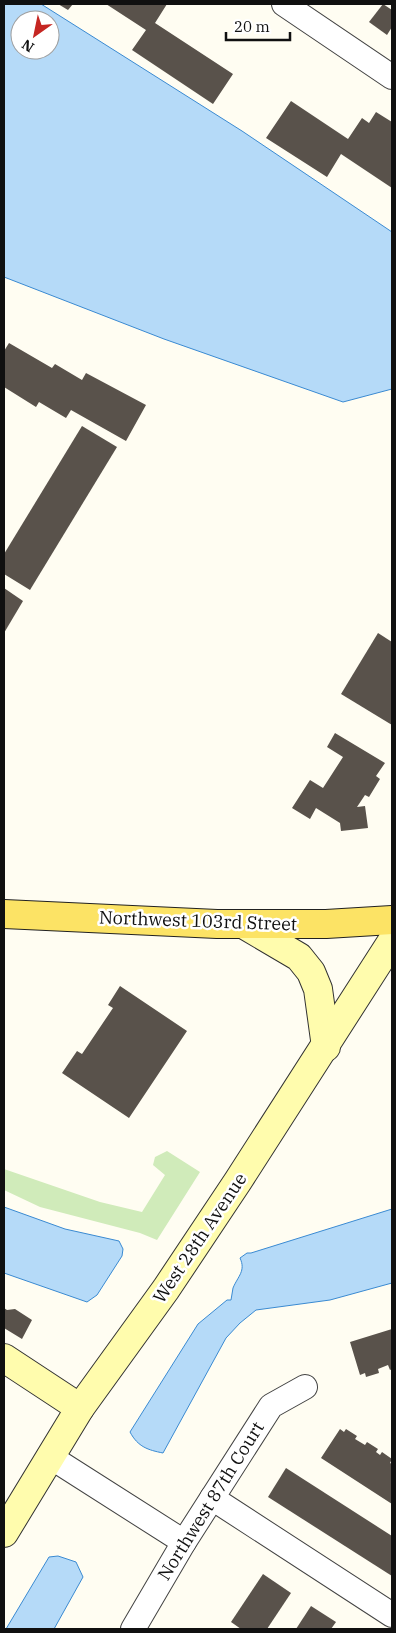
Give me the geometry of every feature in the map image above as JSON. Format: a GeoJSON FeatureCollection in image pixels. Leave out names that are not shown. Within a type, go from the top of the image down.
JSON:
{"type":"FeatureCollection","features":[{"type":"Feature","properties":{"kind":"main road","name":"Northwest 103rd Street"},"geometry":{"type":"LineString","coordinates":[[4,914],[243,924],[326,924],[392,920]]}},
{"type":"Feature","properties":{"kind":"main road"},"geometry":{"type":"LineString","coordinates":[[243,924],[299,957],[311,972],[318,989],[326,1047]]}},
{"type":"Feature","properties":{"kind":"main road","name":"West 28th Avenue"},"geometry":{"type":"LineString","coordinates":[[4,1533],[49,1456],[80,1408],[166,1289],[326,1047],[392,941]]}},
{"type":"Feature","properties":{"kind":"main road"},"geometry":{"type":"LineString","coordinates":[[4,1358],[80,1408]]}},
{"type":"Feature","properties":{"kind":"street"},"geometry":{"type":"LineString","coordinates":[[284,4],[392,77]]}},
{"type":"Feature","properties":{"kind":"street","name":"Northwest 87th Court"},"geometry":{"type":"LineString","coordinates":[[133,1629],[184,1542],[271,1406],[305,1387]]}},
{"type":"Feature","properties":{"kind":"street"},"geometry":{"type":"LineString","coordinates":[[49,1456],[184,1542]]}},
{"type":"Feature","properties":{"kind":"street"},"geometry":{"type":"LineString","coordinates":[[212,1498],[392,1615]]}},
{"type":"Feature","properties":{"kind":"green space"},"geometry":{"type":"Polygon","coordinates":[[[167,1151],[200,1172],[157,1240],[140,1233],[40,1207],[4,1190],[4,1169],[100,1202],[142,1212],[165,1175],[153,1165],[155,1157],[167,1151]]]}},
{"type":"Feature","properties":{"kind":"water"},"geometry":{"type":"Polygon","coordinates":[[[4,4],[41,4],[50,10],[10,10],[10,60],[60,60],[60,16],[242,131],[392,232],[392,389],[343,402],[164,339],[4,277],[4,4]]]}},
{"type":"Feature","properties":{"kind":"water"},"geometry":{"type":"Polygon","coordinates":[[[4,1207],[65,1229],[119,1241],[123,1249],[122,1256],[97,1295],[87,1302],[4,1273],[4,1207]]]}},
{"type":"Feature","properties":{"kind":"water"},"geometry":{"type":"Polygon","coordinates":[[[392,1209],[392,1283],[330,1300],[256,1310],[226,1338],[163,1453],[148,1449],[136,1441],[130,1432],[198,1324],[227,1300],[231,1300],[233,1288],[242,1270],[240,1258],[247,1253],[392,1209]]]}},
{"type":"Feature","properties":{"kind":"water"},"geometry":{"type":"Polygon","coordinates":[[[58,1556],[76,1562],[83,1577],[54,1629],[6,1629],[49,1557],[58,1556]]]}},
{"type":"Feature","properties":{"kind":"building"},"geometry":{"type":"Polygon","coordinates":[[[58,4],[73,4],[68,10],[58,4]]]}},
{"type":"Feature","properties":{"kind":"building"},"geometry":{"type":"Polygon","coordinates":[[[106,4],[167,4],[155,23],[233,74],[213,104],[132,50],[146,30],[106,4]]]}},
{"type":"Feature","properties":{"kind":"building"},"geometry":{"type":"Polygon","coordinates":[[[383,4],[392,10],[392,27],[387,35],[369,22],[383,4]]]}},
{"type":"Feature","properties":{"kind":"building"},"geometry":{"type":"Polygon","coordinates":[[[291,101],[348,139],[362,118],[369,123],[376,112],[392,122],[392,188],[341,154],[327,177],[266,138],[291,101]]]}},
{"type":"Feature","properties":{"kind":"building"},"geometry":{"type":"Polygon","coordinates":[[[9,343],[52,368],[55,364],[82,380],[86,373],[146,405],[126,441],[71,410],[66,418],[39,402],[36,407],[4,387],[4,351],[9,343]]]}},
{"type":"Feature","properties":{"kind":"building"},"geometry":{"type":"Polygon","coordinates":[[[82,426],[117,447],[30,590],[4,574],[4,554],[82,426]]]}},
{"type":"Feature","properties":{"kind":"building"},"geometry":{"type":"Polygon","coordinates":[[[4,588],[23,601],[4,633],[4,588]]]}},
{"type":"Feature","properties":{"kind":"building"},"geometry":{"type":"Polygon","coordinates":[[[378,633],[392,642],[392,725],[341,694],[378,633]]]}},
{"type":"Feature","properties":{"kind":"building"},"geometry":{"type":"Polygon","coordinates":[[[335,733],[385,763],[376,776],[380,779],[369,797],[365,795],[357,807],[365,806],[368,828],[341,831],[340,823],[316,808],[310,819],[292,808],[310,780],[323,788],[343,757],[327,747],[335,733]]]}},
{"type":"Feature","properties":{"kind":"building"},"geometry":{"type":"Polygon","coordinates":[[[120,986],[187,1031],[129,1118],[62,1073],[77,1051],[82,1054],[113,1008],[108,1005],[120,986]]]}},
{"type":"Feature","properties":{"kind":"building"},"geometry":{"type":"Polygon","coordinates":[[[4,1308],[7,1310],[15,1309],[32,1320],[22,1339],[4,1328],[4,1308]]]}},
{"type":"Feature","properties":{"kind":"building"},"geometry":{"type":"Polygon","coordinates":[[[392,1329],[392,1369],[390,1370],[388,1365],[378,1369],[379,1373],[366,1377],[365,1373],[360,1375],[350,1342],[392,1329]]]}},
{"type":"Feature","properties":{"kind":"building"},"geometry":{"type":"Polygon","coordinates":[[[340,1429],[344,1432],[346,1429],[357,1436],[355,1439],[365,1445],[367,1442],[378,1449],[376,1452],[380,1455],[382,1452],[392,1459],[390,1463],[392,1464],[392,1504],[321,1458],[340,1429]]]}},
{"type":"Feature","properties":{"kind":"building"},"geometry":{"type":"Polygon","coordinates":[[[286,1468],[392,1536],[392,1576],[268,1497],[286,1468]]]}},
{"type":"Feature","properties":{"kind":"building"},"geometry":{"type":"Polygon","coordinates":[[[263,1574],[291,1593],[267,1629],[241,1629],[231,1622],[263,1574]]]}},
{"type":"Feature","properties":{"kind":"building"},"geometry":{"type":"Polygon","coordinates":[[[311,1606],[336,1622],[331,1629],[296,1629],[311,1606]]]}}]}
